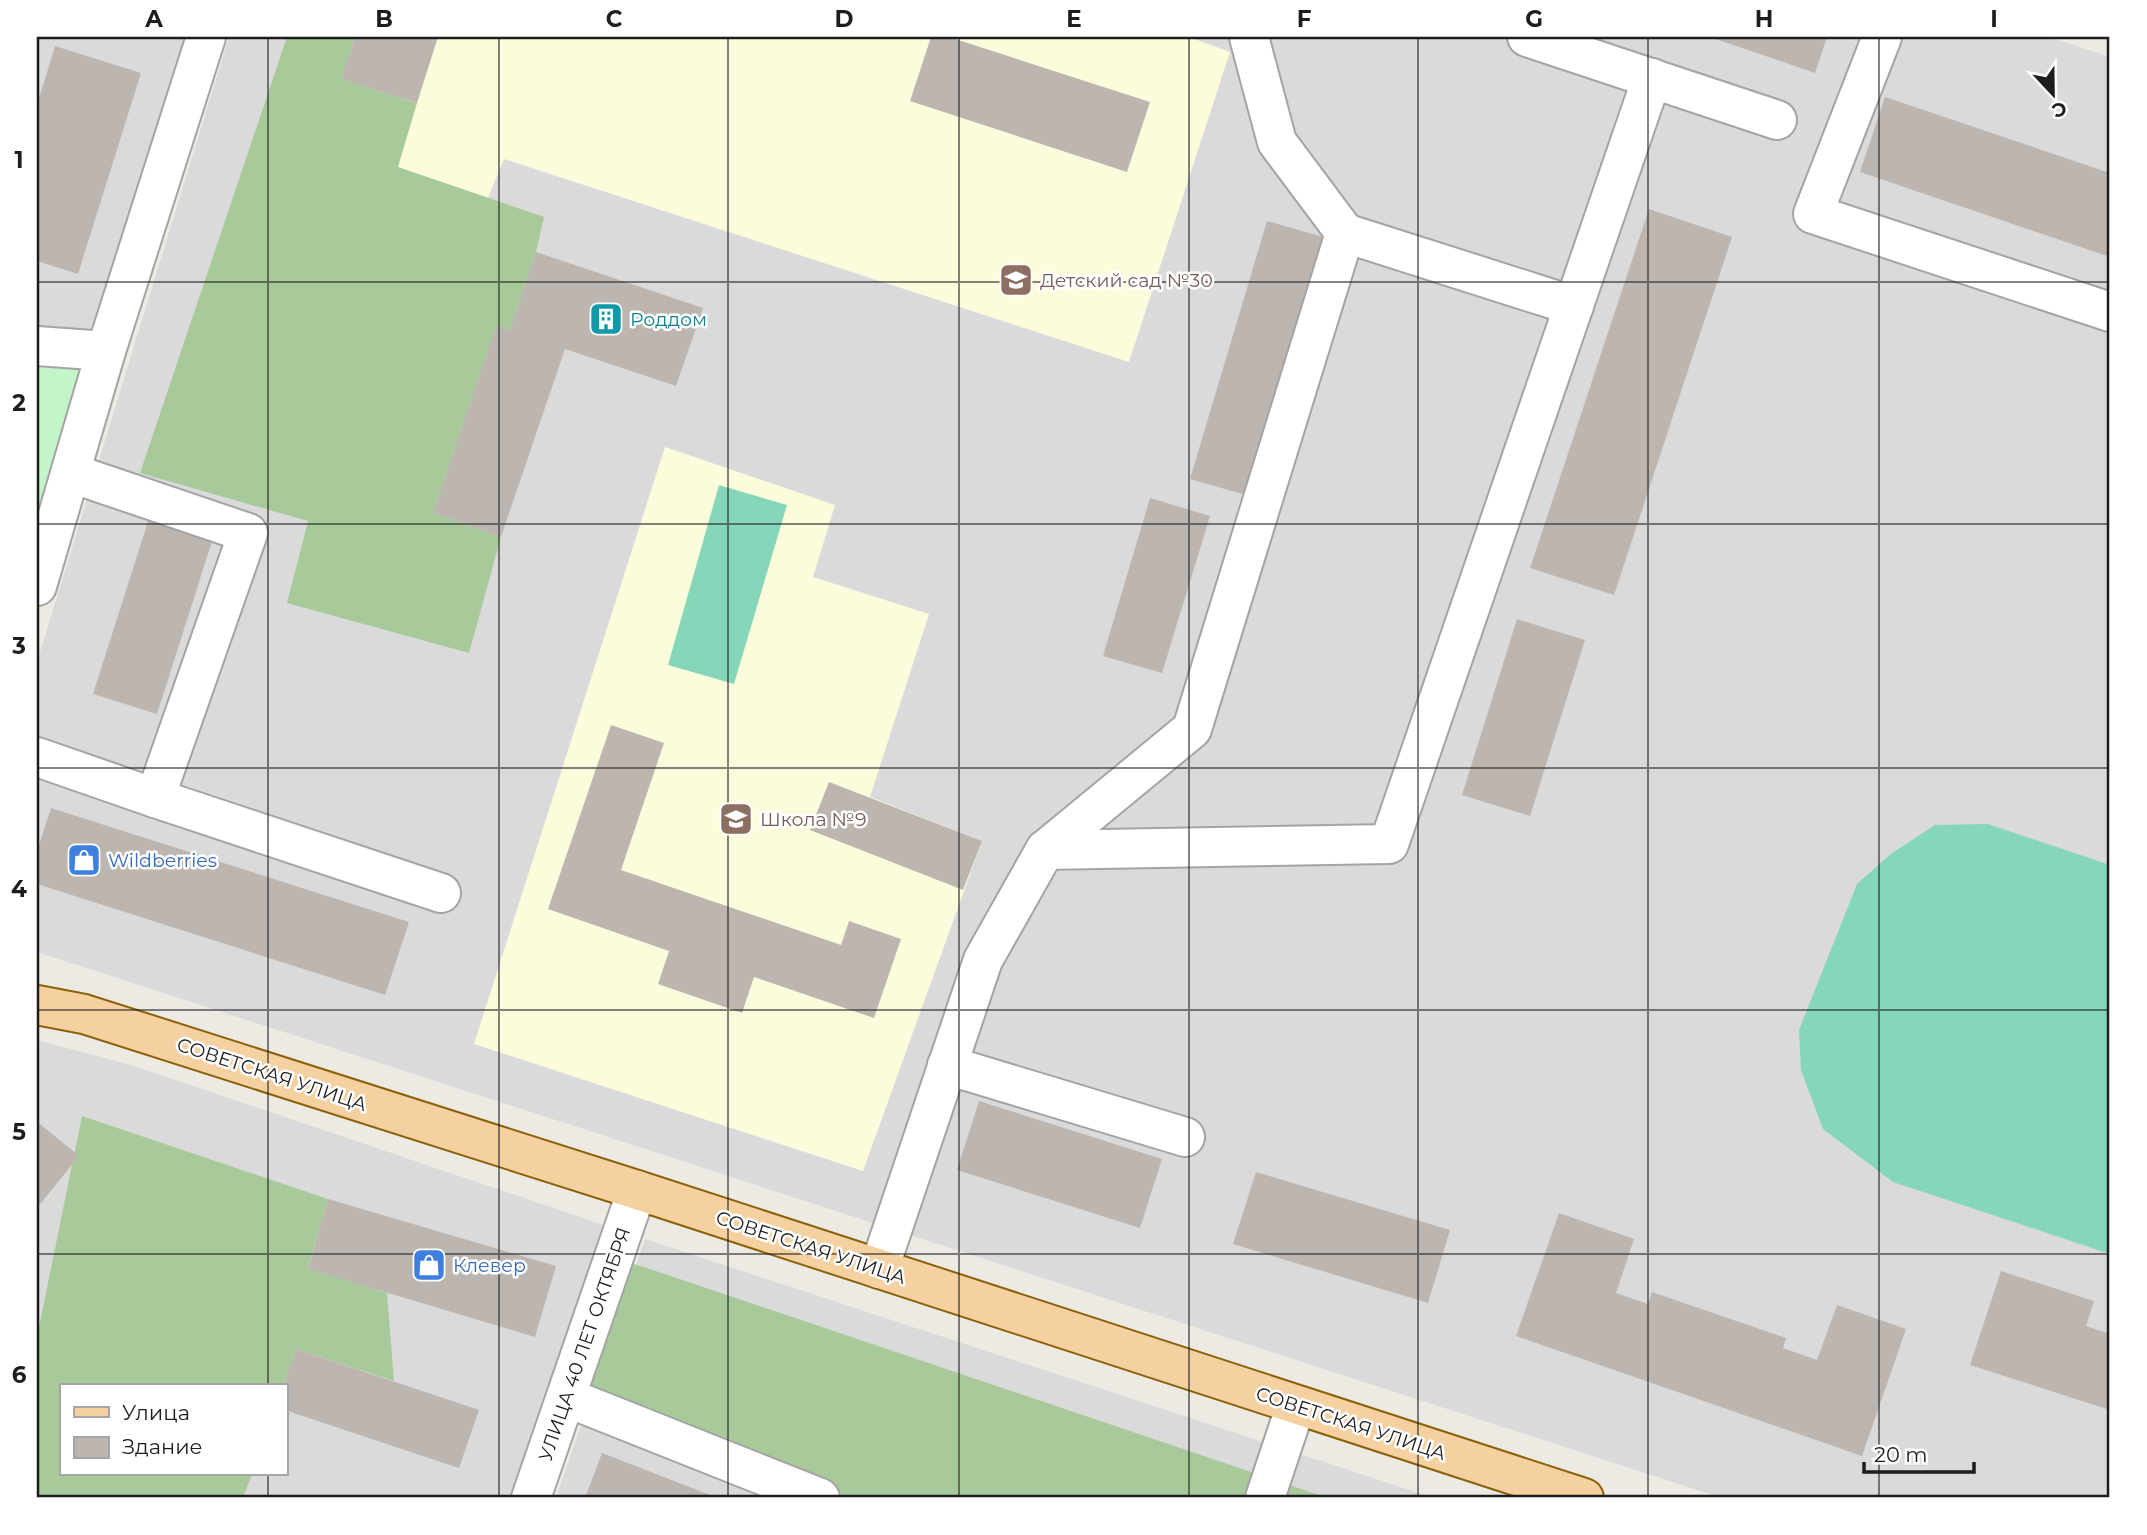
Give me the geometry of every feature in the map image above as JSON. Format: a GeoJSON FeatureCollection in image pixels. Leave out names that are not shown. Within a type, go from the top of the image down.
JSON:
{"type":"FeatureCollection","features":[{"type":"Feature","properties":{"kind":"main road","name":"СОВЕТСКАЯ УЛИЦА"},"geometry":{"type":"LineString","coordinates":[[37,1004],[84,1014],[637,1190],[1584,1498]]}},
{"type":"Feature","properties":{"kind":"street"},"geometry":{"type":"LineString","coordinates":[[37,586],[106,351],[206,37]]}},
{"type":"Feature","properties":{"kind":"street"},"geometry":{"type":"LineString","coordinates":[[1249,37],[1277,142],[1345,233],[1574,306]]}},
{"type":"Feature","properties":{"kind":"street"},"geometry":{"type":"LineString","coordinates":[[1527,37],[1777,120]]}},
{"type":"Feature","properties":{"kind":"street"},"geometry":{"type":"LineString","coordinates":[[1882,37],[1813,214],[2110,312]]}},
{"type":"Feature","properties":{"kind":"street"},"geometry":{"type":"LineString","coordinates":[[1045,850],[1388,844],[1652,78]]}},
{"type":"Feature","properties":{"kind":"street"},"geometry":{"type":"LineString","coordinates":[[879,1269],[982,960],[1045,850],[1192,729],[1345,233]]}},
{"type":"Feature","properties":{"kind":"street"},"geometry":{"type":"LineString","coordinates":[[37,346],[106,351]]}},
{"type":"Feature","properties":{"kind":"street"},"geometry":{"type":"LineString","coordinates":[[71,473],[248,533],[155,799]]}},
{"type":"Feature","properties":{"kind":"street"},"geometry":{"type":"LineString","coordinates":[[37,757],[155,799],[441,893]]}},
{"type":"Feature","properties":{"kind":"street"},"geometry":{"type":"LineString","coordinates":[[947,1065],[1185,1137]]}},
{"type":"Feature","properties":{"kind":"street","name":"УЛИЦА 40 ЛЕТ ОКТЯБРЯ"},"geometry":{"type":"LineString","coordinates":[[531,1498],[637,1190]]}},
{"type":"Feature","properties":{"kind":"street"},"geometry":{"type":"LineString","coordinates":[[566,1397],[820,1498]]}},
{"type":"Feature","properties":{"kind":"street"},"geometry":{"type":"LineString","coordinates":[[1265,1498],[1296,1405]]}},
{"type":"Feature","properties":{"kind":"shaded area"},"geometry":{"type":"Polygon","coordinates":[[[37,37],[187,37],[82,368],[37,362],[37,37]]]}},
{"type":"Feature","properties":{"kind":"shaded area"},"geometry":{"type":"Polygon","coordinates":[[[229,37],[2049,37],[2110,57],[2110,1498],[1722,1498],[37,952],[37,662],[229,37]]]}},
{"type":"Feature","properties":{"kind":"shaded area","name":"Детский сад №30"},"geometry":{"type":"Polygon","coordinates":[[[319,37],[1189,37],[1230,52],[1129,362],[504,159],[488,198],[291,131],[319,37]]]}},
{"type":"Feature","properties":{"kind":"shaded area","name":"Школа №9"},"geometry":{"type":"Polygon","coordinates":[[[665,447],[835,505],[813,577],[929,614],[870,797],[982,841],[863,1171],[474,1044],[665,447]]]}},
{"type":"Feature","properties":{"kind":"shaded area"},"geometry":{"type":"Polygon","coordinates":[[[37,1040],[131,1065],[604,1225],[510,1498],[37,1498],[37,1040]]]}},
{"type":"Feature","properties":{"kind":"shaded area"},"geometry":{"type":"Polygon","coordinates":[[[645,1239],[1434,1498],[556,1498],[645,1239]]]}},
{"type":"Feature","properties":{"kind":"green space"},"geometry":{"type":"Polygon","coordinates":[[[287,37],[355,37],[342,79],[417,103],[398,167],[544,217],[536,252],[510,330],[496,327],[433,513],[501,537],[469,653],[287,603],[308,521],[140,473],[287,37]]]}},
{"type":"Feature","properties":{"kind":"green space"},"geometry":{"type":"Polygon","coordinates":[[[37,362],[82,368],[37,517],[37,362]]]}},
{"type":"Feature","properties":{"kind":"green space"},"geometry":{"type":"Polygon","coordinates":[[[719,485],[787,505],[734,684],[668,665],[719,485]]]}},
{"type":"Feature","properties":{"kind":"green space"},"geometry":{"type":"Polygon","coordinates":[[[1988,824],[2110,865],[2110,1254],[1893,1182],[1823,1129],[1801,1070],[1799,1030],[1857,884],[1892,853],[1935,825],[1988,824]]]}},
{"type":"Feature","properties":{"kind":"green space"},"geometry":{"type":"Polygon","coordinates":[[[82,1116],[328,1199],[308,1268],[387,1293],[394,1381],[296,1349],[284,1384],[60,1384],[60,1476],[251,1476],[243,1498],[37,1498],[37,1337],[82,1116]]]}},
{"type":"Feature","properties":{"kind":"green space"},"geometry":{"type":"Polygon","coordinates":[[[614,1258],[1328,1498],[829,1498],[566,1397],[614,1258]]]}},
{"type":"Feature","properties":{"kind":"building"},"geometry":{"type":"Polygon","coordinates":[[[355,37],[438,37],[417,103],[341,79],[355,37]]]}},
{"type":"Feature","properties":{"kind":"building"},"geometry":{"type":"Polygon","coordinates":[[[931,37],[949,37],[1150,102],[1127,172],[910,101],[931,37]]]}},
{"type":"Feature","properties":{"kind":"building"},"geometry":{"type":"Polygon","coordinates":[[[1710,37],[1827,37],[1815,73],[1710,37]]]}},
{"type":"Feature","properties":{"kind":"building"},"geometry":{"type":"Polygon","coordinates":[[[55,46],[141,73],[78,274],[37,261],[37,105],[55,46]]]}},
{"type":"Feature","properties":{"kind":"building"},"geometry":{"type":"Polygon","coordinates":[[[1885,97],[2110,173],[2110,257],[1860,172],[1885,97]]]}},
{"type":"Feature","properties":{"kind":"building"},"geometry":{"type":"Polygon","coordinates":[[[1649,209],[1732,237],[1614,595],[1530,568],[1649,209]]]}},
{"type":"Feature","properties":{"kind":"building"},"geometry":{"type":"Polygon","coordinates":[[[1267,221],[1323,237],[1246,495],[1190,479],[1267,221]]]}},
{"type":"Feature","properties":{"kind":"building"},"geometry":{"type":"Polygon","coordinates":[[[536,252],[703,308],[676,386],[565,349],[501,537],[433,513],[496,326],[510,330],[536,252]]]}},
{"type":"Feature","properties":{"kind":"building"},"geometry":{"type":"Polygon","coordinates":[[[1150,498],[1210,516],[1162,673],[1103,656],[1150,498]]]}},
{"type":"Feature","properties":{"kind":"building"},"geometry":{"type":"Polygon","coordinates":[[[151,512],[215,532],[157,714],[93,694],[151,512]]]}},
{"type":"Feature","properties":{"kind":"building"},"geometry":{"type":"Polygon","coordinates":[[[1517,619],[1585,640],[1530,816],[1462,795],[1517,619]]]}},
{"type":"Feature","properties":{"kind":"building"},"geometry":{"type":"Polygon","coordinates":[[[611,725],[664,743],[621,870],[841,945],[849,921],[901,939],[874,1018],[754,977],[742,1013],[658,984],[669,951],[548,909],[611,725]]]}},
{"type":"Feature","properties":{"kind":"building"},"geometry":{"type":"Polygon","coordinates":[[[829,782],[982,841],[963,890],[810,830],[829,782]]]}},
{"type":"Feature","properties":{"kind":"building"},"geometry":{"type":"Polygon","coordinates":[[[51,808],[409,922],[385,995],[37,884],[37,851],[51,808]]]}},
{"type":"Feature","properties":{"kind":"building"},"geometry":{"type":"Polygon","coordinates":[[[979,1101],[1162,1159],[1140,1228],[957,1170],[979,1101]]]}},
{"type":"Feature","properties":{"kind":"building"},"geometry":{"type":"Polygon","coordinates":[[[40,1124],[79,1156],[37,1208],[37,1127],[40,1124]]]}},
{"type":"Feature","properties":{"kind":"building"},"geometry":{"type":"Polygon","coordinates":[[[1256,1172],[1450,1230],[1428,1303],[1233,1244],[1256,1172]]]}},
{"type":"Feature","properties":{"kind":"building"},"geometry":{"type":"Polygon","coordinates":[[[328,1199],[556,1266],[535,1337],[308,1269],[328,1199]]]}},
{"type":"Feature","properties":{"kind":"building"},"geometry":{"type":"Polygon","coordinates":[[[1559,1213],[1634,1239],[1616,1293],[1648,1304],[1652,1292],[1786,1338],[1783,1348],[1817,1360],[1837,1305],[1906,1329],[1862,1456],[1516,1336],[1559,1213]]]}},
{"type":"Feature","properties":{"kind":"building"},"geometry":{"type":"Polygon","coordinates":[[[2001,1271],[2094,1301],[2086,1326],[2110,1334],[2110,1410],[1970,1365],[2001,1271]]]}},
{"type":"Feature","properties":{"kind":"building"},"geometry":{"type":"Polygon","coordinates":[[[296,1349],[479,1410],[459,1468],[287,1411],[287,1384],[284,1384],[296,1349]]]}},
{"type":"Feature","properties":{"kind":"building"},"geometry":{"type":"Polygon","coordinates":[[[602,1453],[718,1498],[585,1498],[602,1453]]]}},
{"type":"Feature","properties":{"kind":"place","name":"Детский сад №30"},"geometry":{"type":"Point","coordinates":[1016,280]}},
{"type":"Feature","properties":{"kind":"place","name":"Роддом"},"geometry":{"type":"Point","coordinates":[606,319]}},
{"type":"Feature","properties":{"kind":"place","name":"Школа №9"},"geometry":{"type":"Point","coordinates":[736,819]}},
{"type":"Feature","properties":{"kind":"place","name":"Wildberries"},"geometry":{"type":"Point","coordinates":[84,860]}},
{"type":"Feature","properties":{"kind":"place","name":"Клевер"},"geometry":{"type":"Point","coordinates":[429,1265]}}]}
